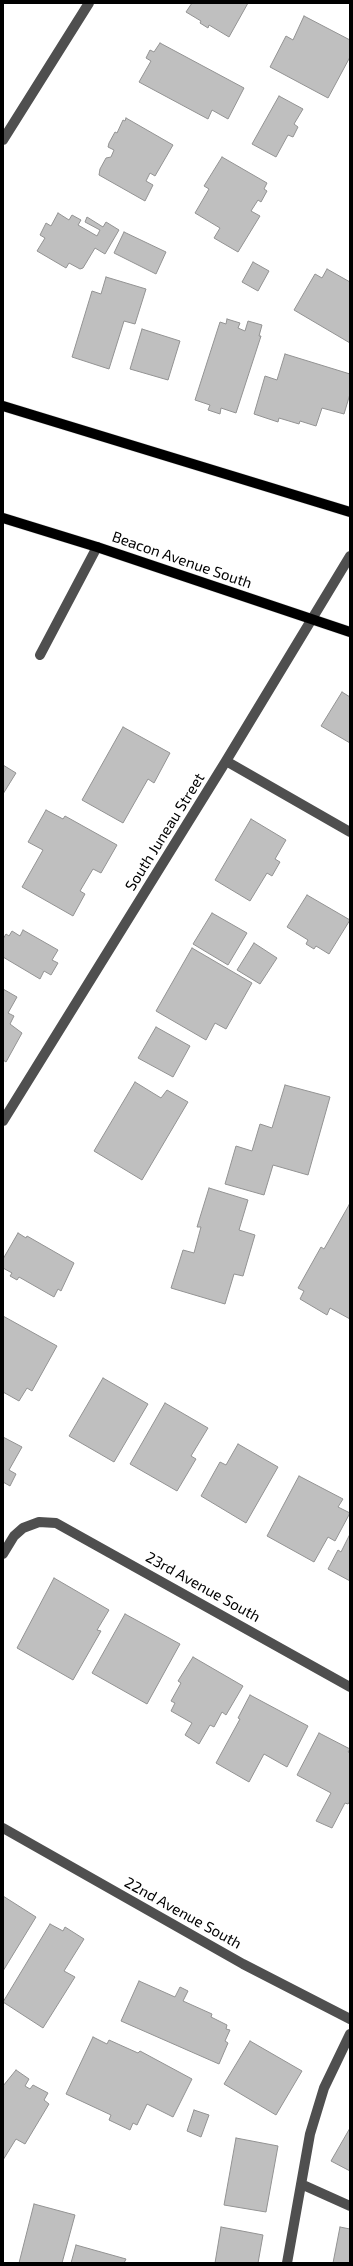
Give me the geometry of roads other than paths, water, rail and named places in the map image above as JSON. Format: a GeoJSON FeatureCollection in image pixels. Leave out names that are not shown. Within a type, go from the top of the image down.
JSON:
{"type":"FeatureCollection","features":[{"type":"Feature","properties":{"kind":"main road"},"geometry":{"type":"LineString","coordinates":[[3,406],[350,512]]}},
{"type":"Feature","properties":{"kind":"main road","name":"Beacon Avenue South"},"geometry":{"type":"LineString","coordinates":[[3,518],[97,547],[350,632]]}},
{"type":"Feature","properties":{"kind":"street"},"geometry":{"type":"LineString","coordinates":[[3,140],[84,4]]}},
{"type":"Feature","properties":{"kind":"street"},"geometry":{"type":"LineString","coordinates":[[40,655],[97,547]]}},
{"type":"Feature","properties":{"kind":"street","name":"South Juneau Street"},"geometry":{"type":"LineString","coordinates":[[3,1122],[226,761],[350,556]]}},
{"type":"Feature","properties":{"kind":"street"},"geometry":{"type":"LineString","coordinates":[[226,761],[350,832]]}},
{"type":"Feature","properties":{"kind":"street","name":"23rd Avenue South"},"geometry":{"type":"LineString","coordinates":[[3,1554],[14,1536],[23,1528],[39,1522],[56,1523],[350,1687]]}},
{"type":"Feature","properties":{"kind":"street","name":"22nd Avenue South"},"geometry":{"type":"LineString","coordinates":[[3,1828],[243,1964],[350,2018]]}},
{"type":"Feature","properties":{"kind":"street"},"geometry":{"type":"LineString","coordinates":[[287,2263],[310,2134],[322,2096],[350,2034]]}},
{"type":"Feature","properties":{"kind":"street"},"geometry":{"type":"LineString","coordinates":[[301,2184],[350,2206]]}}]}
